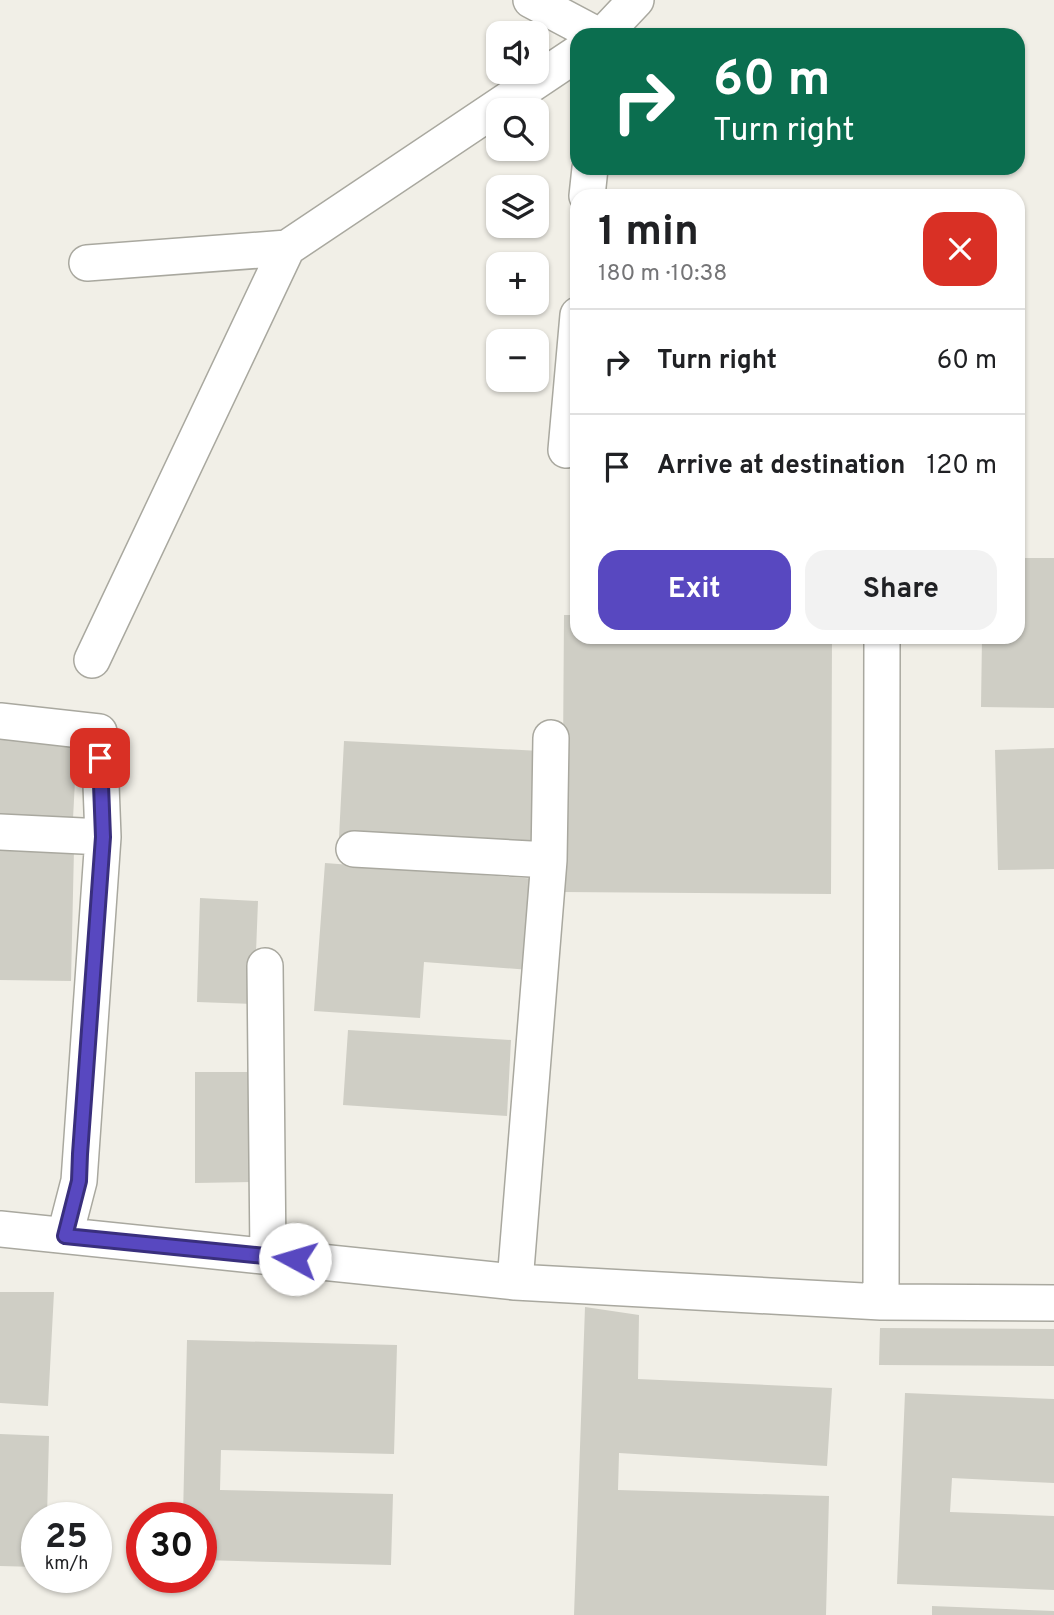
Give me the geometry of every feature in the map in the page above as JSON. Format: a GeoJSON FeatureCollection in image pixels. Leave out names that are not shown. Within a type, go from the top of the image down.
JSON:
{"type":"FeatureCollection","features":[{"type":"Feature","properties":{"kind":"street"},"geometry":{"type":"LineString","coordinates":[[531,0],[584,28]]}},
{"type":"Feature","properties":{"kind":"street"},"geometry":{"type":"LineString","coordinates":[[610,28],[636,0]]}},
{"type":"Feature","properties":{"kind":"street"},"geometry":{"type":"LineString","coordinates":[[87,263],[287,248],[570,58]]}},
{"type":"Feature","properties":{"kind":"street"},"geometry":{"type":"LineString","coordinates":[[92,660],[287,248]]}},
{"type":"Feature","properties":{"kind":"street"},"geometry":{"type":"LineString","coordinates":[[566,450],[570,405]]}},
{"type":"Feature","properties":{"kind":"street"},"geometry":{"type":"LineString","coordinates":[[881,1302],[883,644]]}},
{"type":"Feature","properties":{"kind":"street"},"geometry":{"type":"LineString","coordinates":[[0,721],[99,732],[103,837],[79,1181],[65,1236]]}},
{"type":"Feature","properties":{"kind":"street"},"geometry":{"type":"LineString","coordinates":[[515,1282],[549,860],[551,738]]}},
{"type":"Feature","properties":{"kind":"street"},"geometry":{"type":"LineString","coordinates":[[0,832],[103,837]]}},
{"type":"Feature","properties":{"kind":"street"},"geometry":{"type":"LineString","coordinates":[[354,849],[549,860]]}},
{"type":"Feature","properties":{"kind":"street"},"geometry":{"type":"LineString","coordinates":[[265,966],[268,1256]]}},
{"type":"Feature","properties":{"kind":"street"},"geometry":{"type":"LineString","coordinates":[[0,1229],[515,1282],[881,1302],[1054,1303]]}},
{"type":"Feature","properties":{"kind":"building"},"geometry":{"type":"Polygon","coordinates":[[[1025,558],[1054,558],[1054,708],[981,707],[982,644],[1025,644],[1025,558]]]}},
{"type":"Feature","properties":{"kind":"building"},"geometry":{"type":"Polygon","coordinates":[[[564,615],[570,615],[570,644],[832,644],[831,894],[562,892],[564,615]]]}},
{"type":"Feature","properties":{"kind":"building"},"geometry":{"type":"Polygon","coordinates":[[[0,738],[77,742],[73,819],[0,815],[0,738]]]}},
{"type":"Feature","properties":{"kind":"building"},"geometry":{"type":"Polygon","coordinates":[[[344,741],[540,751],[535,848],[339,837],[344,741]]]}},
{"type":"Feature","properties":{"kind":"building"},"geometry":{"type":"Polygon","coordinates":[[[1054,748],[1054,869],[998,870],[995,750],[1054,748]]]}},
{"type":"Feature","properties":{"kind":"building"},"geometry":{"type":"Polygon","coordinates":[[[0,848],[74,849],[71,981],[0,980],[0,848]]]}},
{"type":"Feature","properties":{"kind":"building"},"geometry":{"type":"Polygon","coordinates":[[[325,863],[537,879],[530,970],[424,962],[420,1018],[314,1011],[325,863]]]}},
{"type":"Feature","properties":{"kind":"building"},"geometry":{"type":"Polygon","coordinates":[[[200,898],[258,901],[254,1004],[197,1002],[200,898]]]}},
{"type":"Feature","properties":{"kind":"building"},"geometry":{"type":"Polygon","coordinates":[[[348,1030],[511,1040],[507,1116],[343,1105],[348,1030]]]}},
{"type":"Feature","properties":{"kind":"building"},"geometry":{"type":"Polygon","coordinates":[[[195,1072],[252,1072],[252,1182],[195,1183],[195,1072]]]}},
{"type":"Feature","properties":{"kind":"building"},"geometry":{"type":"Polygon","coordinates":[[[0,1292],[54,1292],[48,1406],[0,1403],[0,1292]]]}},
{"type":"Feature","properties":{"kind":"building"},"geometry":{"type":"Polygon","coordinates":[[[585,1307],[639,1315],[638,1379],[832,1388],[827,1466],[619,1453],[618,1490],[829,1496],[826,1615],[574,1615],[585,1307]]]}},
{"type":"Feature","properties":{"kind":"building"},"geometry":{"type":"Polygon","coordinates":[[[880,1328],[1054,1329],[1054,1366],[879,1365],[880,1328]]]}},
{"type":"Feature","properties":{"kind":"building"},"geometry":{"type":"Polygon","coordinates":[[[187,1340],[397,1345],[394,1454],[221,1450],[220,1490],[393,1494],[391,1565],[217,1560],[217,1502],[183,1502],[187,1340]]]}},
{"type":"Feature","properties":{"kind":"building"},"geometry":{"type":"Polygon","coordinates":[[[905,1393],[1054,1399],[1054,1483],[952,1478],[950,1512],[1054,1516],[1054,1590],[897,1584],[905,1393]]]}},
{"type":"Feature","properties":{"kind":"building"},"geometry":{"type":"Polygon","coordinates":[[[0,1434],[49,1436],[47,1502],[21,1502],[21,1567],[0,1566],[0,1434]]]}},
{"type":"Feature","properties":{"kind":"building"},"geometry":{"type":"Polygon","coordinates":[[[932,1606],[1054,1611],[1054,1615],[932,1615],[932,1606]]]}},
{"type":"Feature","properties":{"kind":"route"},"geometry":{"type":"LineString","coordinates":[[100,758],[103,837],[79,1181],[65,1236],[295,1259]]}}]}
